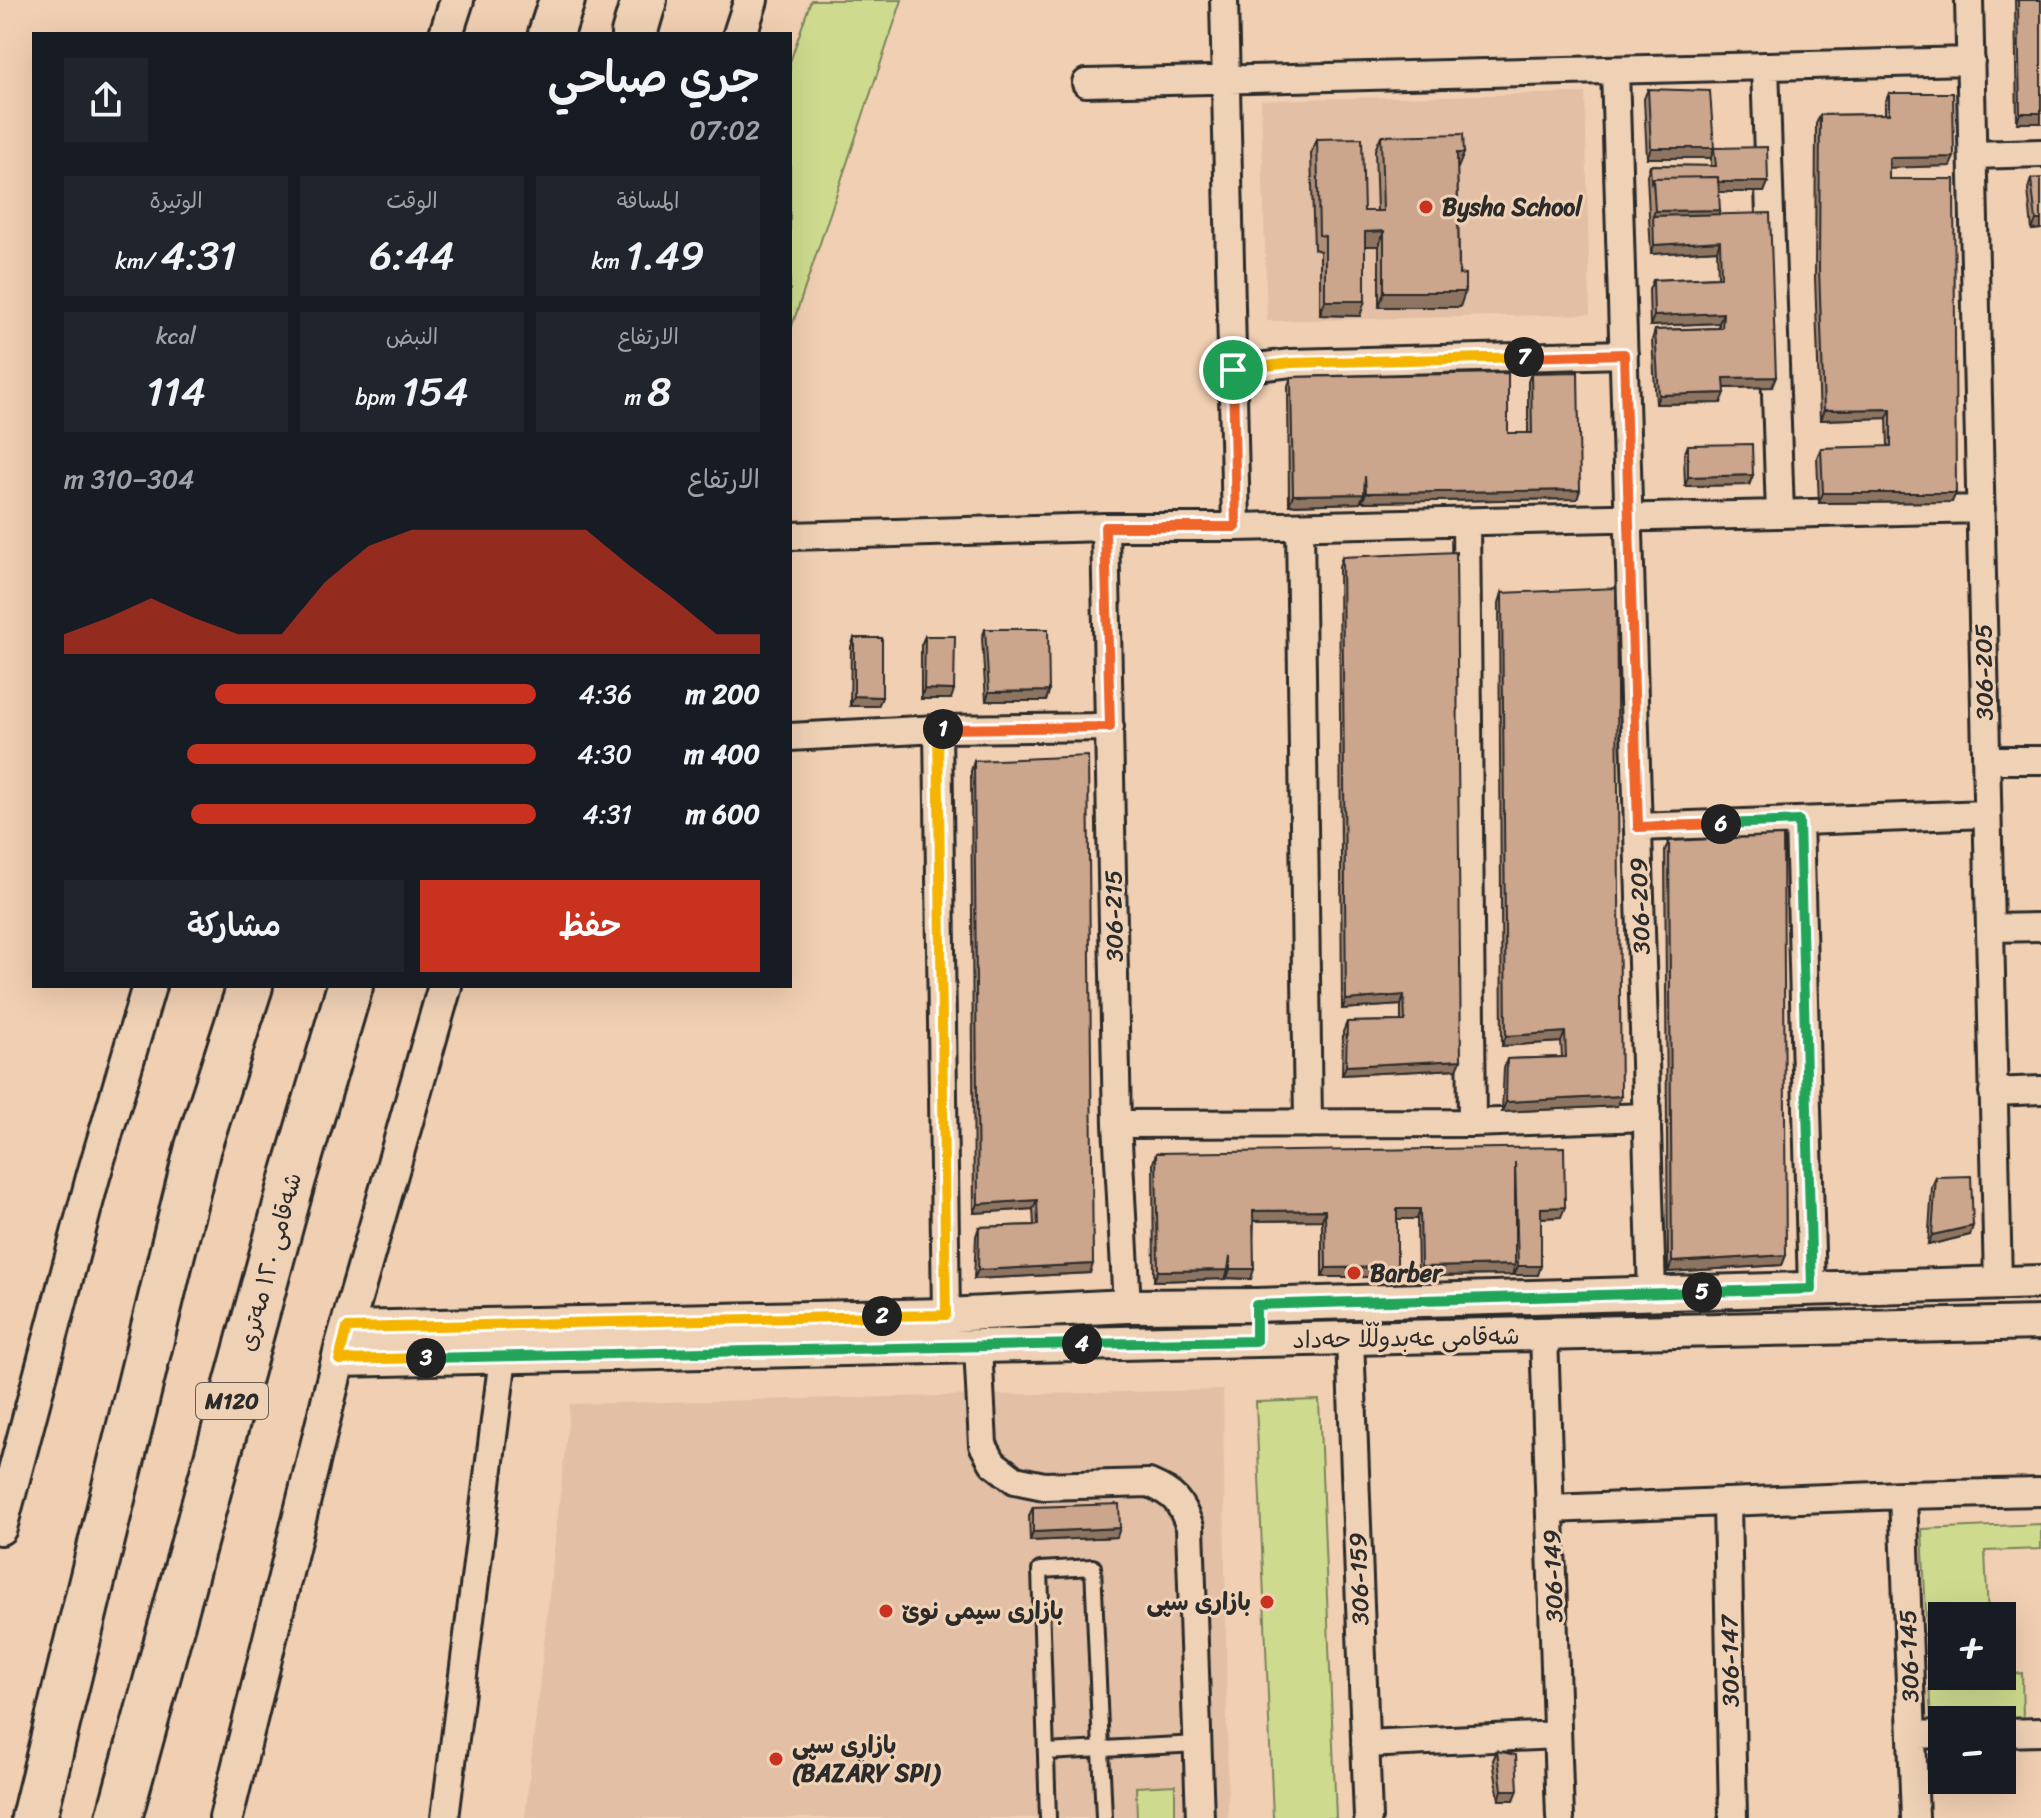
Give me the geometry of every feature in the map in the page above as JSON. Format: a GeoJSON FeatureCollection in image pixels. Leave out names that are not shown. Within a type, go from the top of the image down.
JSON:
{"type":"FeatureCollection","features":[{"type":"Feature","properties":{"kind":"highway"},"geometry":{"type":"LineString","coordinates":[[552,32],[562,0]]}},
{"type":"Feature","properties":{"kind":"highway"},"geometry":{"type":"LineString","coordinates":[[635,32],[644,0]]}},
{"type":"Feature","properties":{"kind":"highway"},"geometry":{"type":"LineString","coordinates":[[34,1818],[198,1147],[249,988]]}},
{"type":"Feature","properties":{"kind":"highway","name":"شەقامی ١٢٠ مەتری"},"geometry":{"type":"LineString","coordinates":[[119,1818],[293,1179],[349,988]]}},
{"type":"Feature","properties":{"kind":"street"},"geometry":{"type":"LineString","coordinates":[[447,32],[457,0]]}},
{"type":"Feature","properties":{"kind":"street"},"geometry":{"type":"LineString","coordinates":[[741,32],[751,0]]}},
{"type":"Feature","properties":{"kind":"street"},"geometry":{"type":"LineString","coordinates":[[1224,0],[1236,527]]}},
{"type":"Feature","properties":{"kind":"street","name":"306-205"},"geometry":{"type":"LineString","coordinates":[[1969,0],[1998,1283]]}},
{"type":"Feature","properties":{"kind":"street"},"geometry":{"type":"LineString","coordinates":[[1086,83],[1971,61]]}},
{"type":"Feature","properties":{"kind":"street"},"geometry":{"type":"LineString","coordinates":[[1765,66],[1780,514]]}},
{"type":"Feature","properties":{"kind":"street","name":"306-209"},"geometry":{"type":"LineString","coordinates":[[1615,70],[1652,1294]]}},
{"type":"Feature","properties":{"kind":"street"},"geometry":{"type":"LineString","coordinates":[[1973,155],[2041,153]]}},
{"type":"Feature","properties":{"kind":"street"},"geometry":{"type":"LineString","coordinates":[[1233,370],[1291,363],[1624,354]]}},
{"type":"Feature","properties":{"kind":"street"},"geometry":{"type":"LineString","coordinates":[[792,536],[1981,509]]}},
{"type":"Feature","properties":{"kind":"street"},"geometry":{"type":"LineString","coordinates":[[1466,522],[1472,1123]]}},
{"type":"Feature","properties":{"kind":"street"},"geometry":{"type":"LineString","coordinates":[[1300,526],[1308,1124]]}},
{"type":"Feature","properties":{"kind":"street","name":"306-215"},"geometry":{"type":"LineString","coordinates":[[1105,527],[1117,1124],[1127,1306]]}},
{"type":"Feature","properties":{"kind":"street"},"geometry":{"type":"LineString","coordinates":[[792,737],[938,729],[1110,727]]}},
{"type":"Feature","properties":{"kind":"street"},"geometry":{"type":"LineString","coordinates":[[938,729],[946,1315]]}},
{"type":"Feature","properties":{"kind":"street"},"geometry":{"type":"LineString","coordinates":[[1986,760],[2041,760]]}},
{"type":"Feature","properties":{"kind":"street"},"geometry":{"type":"LineString","coordinates":[[1638,827],[1987,814]]}},
{"type":"Feature","properties":{"kind":"street"},"geometry":{"type":"LineString","coordinates":[[1799,821],[1812,1289]]}},
{"type":"Feature","properties":{"kind":"street"},"geometry":{"type":"LineString","coordinates":[[1990,928],[2041,927]]}},
{"type":"Feature","properties":{"kind":"street"},"geometry":{"type":"LineString","coordinates":[[0,1528],[93,1177],[148,988]]}},
{"type":"Feature","properties":{"kind":"street"},"geometry":{"type":"LineString","coordinates":[[226,1818],[347,1328],[444,988]]}},
{"type":"Feature","properties":{"kind":"street"},"geometry":{"type":"LineString","coordinates":[[1993,1092],[2041,1090]]}},
{"type":"Feature","properties":{"kind":"street"},"geometry":{"type":"LineString","coordinates":[[1117,1124],[1472,1123],[1647,1117]]}},
{"type":"Feature","properties":{"kind":"street","name":"شەقامی عەبدوڵڵا حەداد"},"geometry":{"type":"LineString","coordinates":[[347,1328],[946,1315],[1127,1306],[2041,1282]]}},
{"type":"Feature","properties":{"kind":"street"},"geometry":{"type":"LineString","coordinates":[[1256,1305],[1256,1341]]}},
{"type":"Feature","properties":{"kind":"street","name":"شەقامی عەبدوڵڵا حەداد"},"geometry":{"type":"LineString","coordinates":[[339,1360],[2041,1323]]}},
{"type":"Feature","properties":{"kind":"street","name":"306-149"},"geometry":{"type":"LineString","coordinates":[[1544,1335],[1560,1818]]}},
{"type":"Feature","properties":{"kind":"street","name":"306-159"},"geometry":{"type":"LineString","coordinates":[[1350,1339],[1368,1818]]}},
{"type":"Feature","properties":{"kind":"street"},"geometry":{"type":"LineString","coordinates":[[978,1347],[983,1445],[993,1463],[1015,1480],[1044,1486],[1149,1483],[1180,1502],[1190,1527],[1200,1818]]}},
{"type":"Feature","properties":{"kind":"street"},"geometry":{"type":"LineString","coordinates":[[445,1818],[503,1357]]}},
{"type":"Feature","properties":{"kind":"street"},"geometry":{"type":"LineString","coordinates":[[1550,1509],[2041,1492]]}},
{"type":"Feature","properties":{"kind":"street","name":"306-145"},"geometry":{"type":"LineString","coordinates":[[1903,1495],[1915,1818]]}},
{"type":"Feature","properties":{"kind":"street","name":"306-147"},"geometry":{"type":"LineString","coordinates":[[1727,1503],[1733,1818]]}},
{"type":"Feature","properties":{"kind":"street"},"geometry":{"type":"LineString","coordinates":[[2016,1733],[2041,1732]]}},
{"type":"Feature","properties":{"kind":"street"},"geometry":{"type":"LineString","coordinates":[[1912,1735],[1928,1734]]}},
{"type":"Feature","properties":{"kind":"street"},"geometry":{"type":"LineString","coordinates":[[1365,1744],[1557,1735]]}},
{"type":"Feature","properties":{"kind":"lane"},"geometry":{"type":"LineString","coordinates":[[1048,1818],[1040,1570],[1093,1567],[1104,1818]]}},
{"type":"Feature","properties":{"kind":"lane"},"geometry":{"type":"LineString","coordinates":[[1046,1752],[1198,1744]]}},
{"type":"Feature","properties":{"kind":"shaded area","name":"Bysha School"},"geometry":{"type":"Polygon","coordinates":[[[1585,93],[1590,314],[1267,321],[1261,100],[1585,93]]]}},
{"type":"Feature","properties":{"kind":"shaded area","name":"بازاری سیمی نوێ"},"geometry":{"type":"Polygon","coordinates":[[[1223,1390],[1228,1818],[525,1818],[570,1404],[1223,1390]]]}},
{"type":"Feature","properties":{"kind":"green space"},"geometry":{"type":"Polygon","coordinates":[[[811,0],[902,0],[792,326],[792,56],[811,0]]]}},
{"type":"Feature","properties":{"kind":"green space"},"geometry":{"type":"Polygon","coordinates":[[[1319,1400],[1336,1818],[1273,1818],[1256,1402],[1319,1400]]]}},
{"type":"Feature","properties":{"kind":"green space"},"geometry":{"type":"Polygon","coordinates":[[[2041,1524],[2041,1549],[1985,1551],[1987,1602],[1928,1602],[1928,1660],[1922,1529],[2041,1524]]]}},
{"type":"Feature","properties":{"kind":"green space"},"geometry":{"type":"Polygon","coordinates":[[[2022,1673],[2023,1721],[2016,1721],[2016,1706],[1930,1706],[1929,1690],[2016,1690],[2016,1674],[2022,1673]]]}},
{"type":"Feature","properties":{"kind":"green space"},"geometry":{"type":"Polygon","coordinates":[[[1175,1785],[1175,1818],[1137,1818],[1136,1787],[1175,1785]]]}},
{"type":"Feature","properties":{"kind":"building"},"geometry":{"type":"Polygon","coordinates":[[[2018,0],[2041,0],[2041,113],[2020,113],[2018,0]]]}},
{"type":"Feature","properties":{"kind":"building"},"geometry":{"type":"Polygon","coordinates":[[[1648,89],[1710,91],[1714,148],[1651,148],[1648,89]]]}},
{"type":"Feature","properties":{"kind":"building"},"geometry":{"type":"Polygon","coordinates":[[[1889,93],[1953,93],[1954,157],[1889,158],[1889,179],[1954,179],[1956,493],[1823,493],[1821,448],[1891,446],[1891,409],[1824,410],[1819,268],[1820,115],[1889,114],[1889,93]]]}},
{"type":"Feature","properties":{"kind":"building"},"geometry":{"type":"Polygon","coordinates":[[[1463,134],[1464,153],[1457,153],[1459,275],[1465,274],[1465,292],[1384,292],[1384,231],[1365,232],[1365,301],[1325,301],[1325,236],[1319,235],[1317,139],[1362,138],[1364,211],[1383,211],[1381,136],[1463,134]]]}},
{"type":"Feature","properties":{"kind":"building"},"geometry":{"type":"Polygon","coordinates":[[[1767,147],[1768,182],[1718,182],[1718,177],[1653,178],[1651,182],[1650,165],[1716,166],[1714,148],[1767,147]]]}},
{"type":"Feature","properties":{"kind":"building"},"geometry":{"type":"Polygon","coordinates":[[[1718,177],[1720,210],[1655,211],[1653,178],[1718,177]]]}},
{"type":"Feature","properties":{"kind":"building"},"geometry":{"type":"Polygon","coordinates":[[[2041,178],[2041,220],[2036,220],[2031,179],[2041,178]]]}},
{"type":"Feature","properties":{"kind":"building"},"geometry":{"type":"Polygon","coordinates":[[[1770,213],[1776,377],[1724,378],[1725,393],[1659,395],[1655,330],[1722,328],[1723,313],[1654,316],[1653,280],[1721,277],[1720,241],[1654,245],[1653,216],[1770,213]]]}},
{"type":"Feature","properties":{"kind":"building"},"geometry":{"type":"Polygon","coordinates":[[[1578,372],[1580,490],[1366,493],[1365,476],[1364,494],[1293,495],[1291,377],[1508,373],[1508,433],[1532,433],[1531,373],[1578,372]]]}},
{"type":"Feature","properties":{"kind":"building"},"geometry":{"type":"Polygon","coordinates":[[[1752,444],[1753,475],[1688,477],[1688,445],[1752,444]]]}},
{"type":"Feature","properties":{"kind":"building"},"geometry":{"type":"Polygon","coordinates":[[[1456,552],[1461,1060],[1346,1066],[1347,1022],[1405,1021],[1404,995],[1346,1000],[1342,557],[1456,552]]]}},
{"type":"Feature","properties":{"kind":"building"},"geometry":{"type":"Polygon","coordinates":[[[1616,588],[1621,1096],[1506,1102],[1507,1059],[1566,1057],[1565,1032],[1506,1036],[1502,593],[1616,588]]]}},
{"type":"Feature","properties":{"kind":"building"},"geometry":{"type":"Polygon","coordinates":[[[985,629],[1048,629],[1049,691],[989,692],[985,629]]]}},
{"type":"Feature","properties":{"kind":"building"},"geometry":{"type":"Polygon","coordinates":[[[925,636],[955,636],[954,690],[924,689],[925,636]]]}},
{"type":"Feature","properties":{"kind":"building"},"geometry":{"type":"Polygon","coordinates":[[[854,638],[882,638],[882,697],[854,696],[854,638]]]}},
{"type":"Feature","properties":{"kind":"building"},"geometry":{"type":"Polygon","coordinates":[[[1088,756],[1093,1264],[978,1270],[979,1227],[1038,1225],[1037,1200],[978,1204],[974,761],[1088,756]]]}},
{"type":"Feature","properties":{"kind":"building"},"geometry":{"type":"Polygon","coordinates":[[[1783,836],[1786,1255],[1672,1262],[1669,841],[1783,836]]]}},
{"type":"Feature","properties":{"kind":"building"},"geometry":{"type":"Polygon","coordinates":[[[1564,1147],[1565,1207],[1541,1208],[1541,1266],[1518,1266],[1515,1162],[1515,1265],[1421,1267],[1420,1209],[1397,1209],[1397,1267],[1326,1268],[1325,1210],[1253,1211],[1254,1269],[1230,1269],[1230,1256],[1228,1270],[1158,1271],[1156,1153],[1564,1147]]]}},
{"type":"Feature","properties":{"kind":"building"},"geometry":{"type":"Polygon","coordinates":[[[1971,1176],[1973,1226],[1932,1235],[1936,1177],[1971,1176]]]}},
{"type":"Feature","properties":{"kind":"building"},"geometry":{"type":"Polygon","coordinates":[[[1119,1504],[1120,1528],[1033,1532],[1033,1507],[1119,1504]]]}},
{"type":"Feature","properties":{"kind":"building"},"geometry":{"type":"Polygon","coordinates":[[[1497,1751],[1516,1755],[1518,1790],[1502,1790],[1497,1751]]]}},
{"type":"Feature","properties":{"kind":"place","name":"Bysha School"},"geometry":{"type":"Point","coordinates":[1426,207]}},
{"type":"Feature","properties":{"kind":"place","name":"Barber"},"geometry":{"type":"Point","coordinates":[1354,1273]}},
{"type":"Feature","properties":{"kind":"place","name":"بازاری سپی"},"geometry":{"type":"Point","coordinates":[1267,1602]}},
{"type":"Feature","properties":{"kind":"place","name":"بازاری سیمی نوێ"},"geometry":{"type":"Point","coordinates":[886,1611]}},
{"type":"Feature","properties":{"kind":"place","name":"بازاڕی سپی (BAZARY SPI)"},"geometry":{"type":"Point","coordinates":[776,1759]}},
{"type":"Feature","properties":{"kind":"route"},"geometry":{"type":"LineString","coordinates":[[1624,354],[1638,827],[1799,821],[1812,1289],[1256,1305],[1256,1341],[339,1360],[347,1328],[946,1315],[938,729],[1110,727],[1105,527],[1236,527],[1233,370],[1291,363],[1624,354]]}}]}
